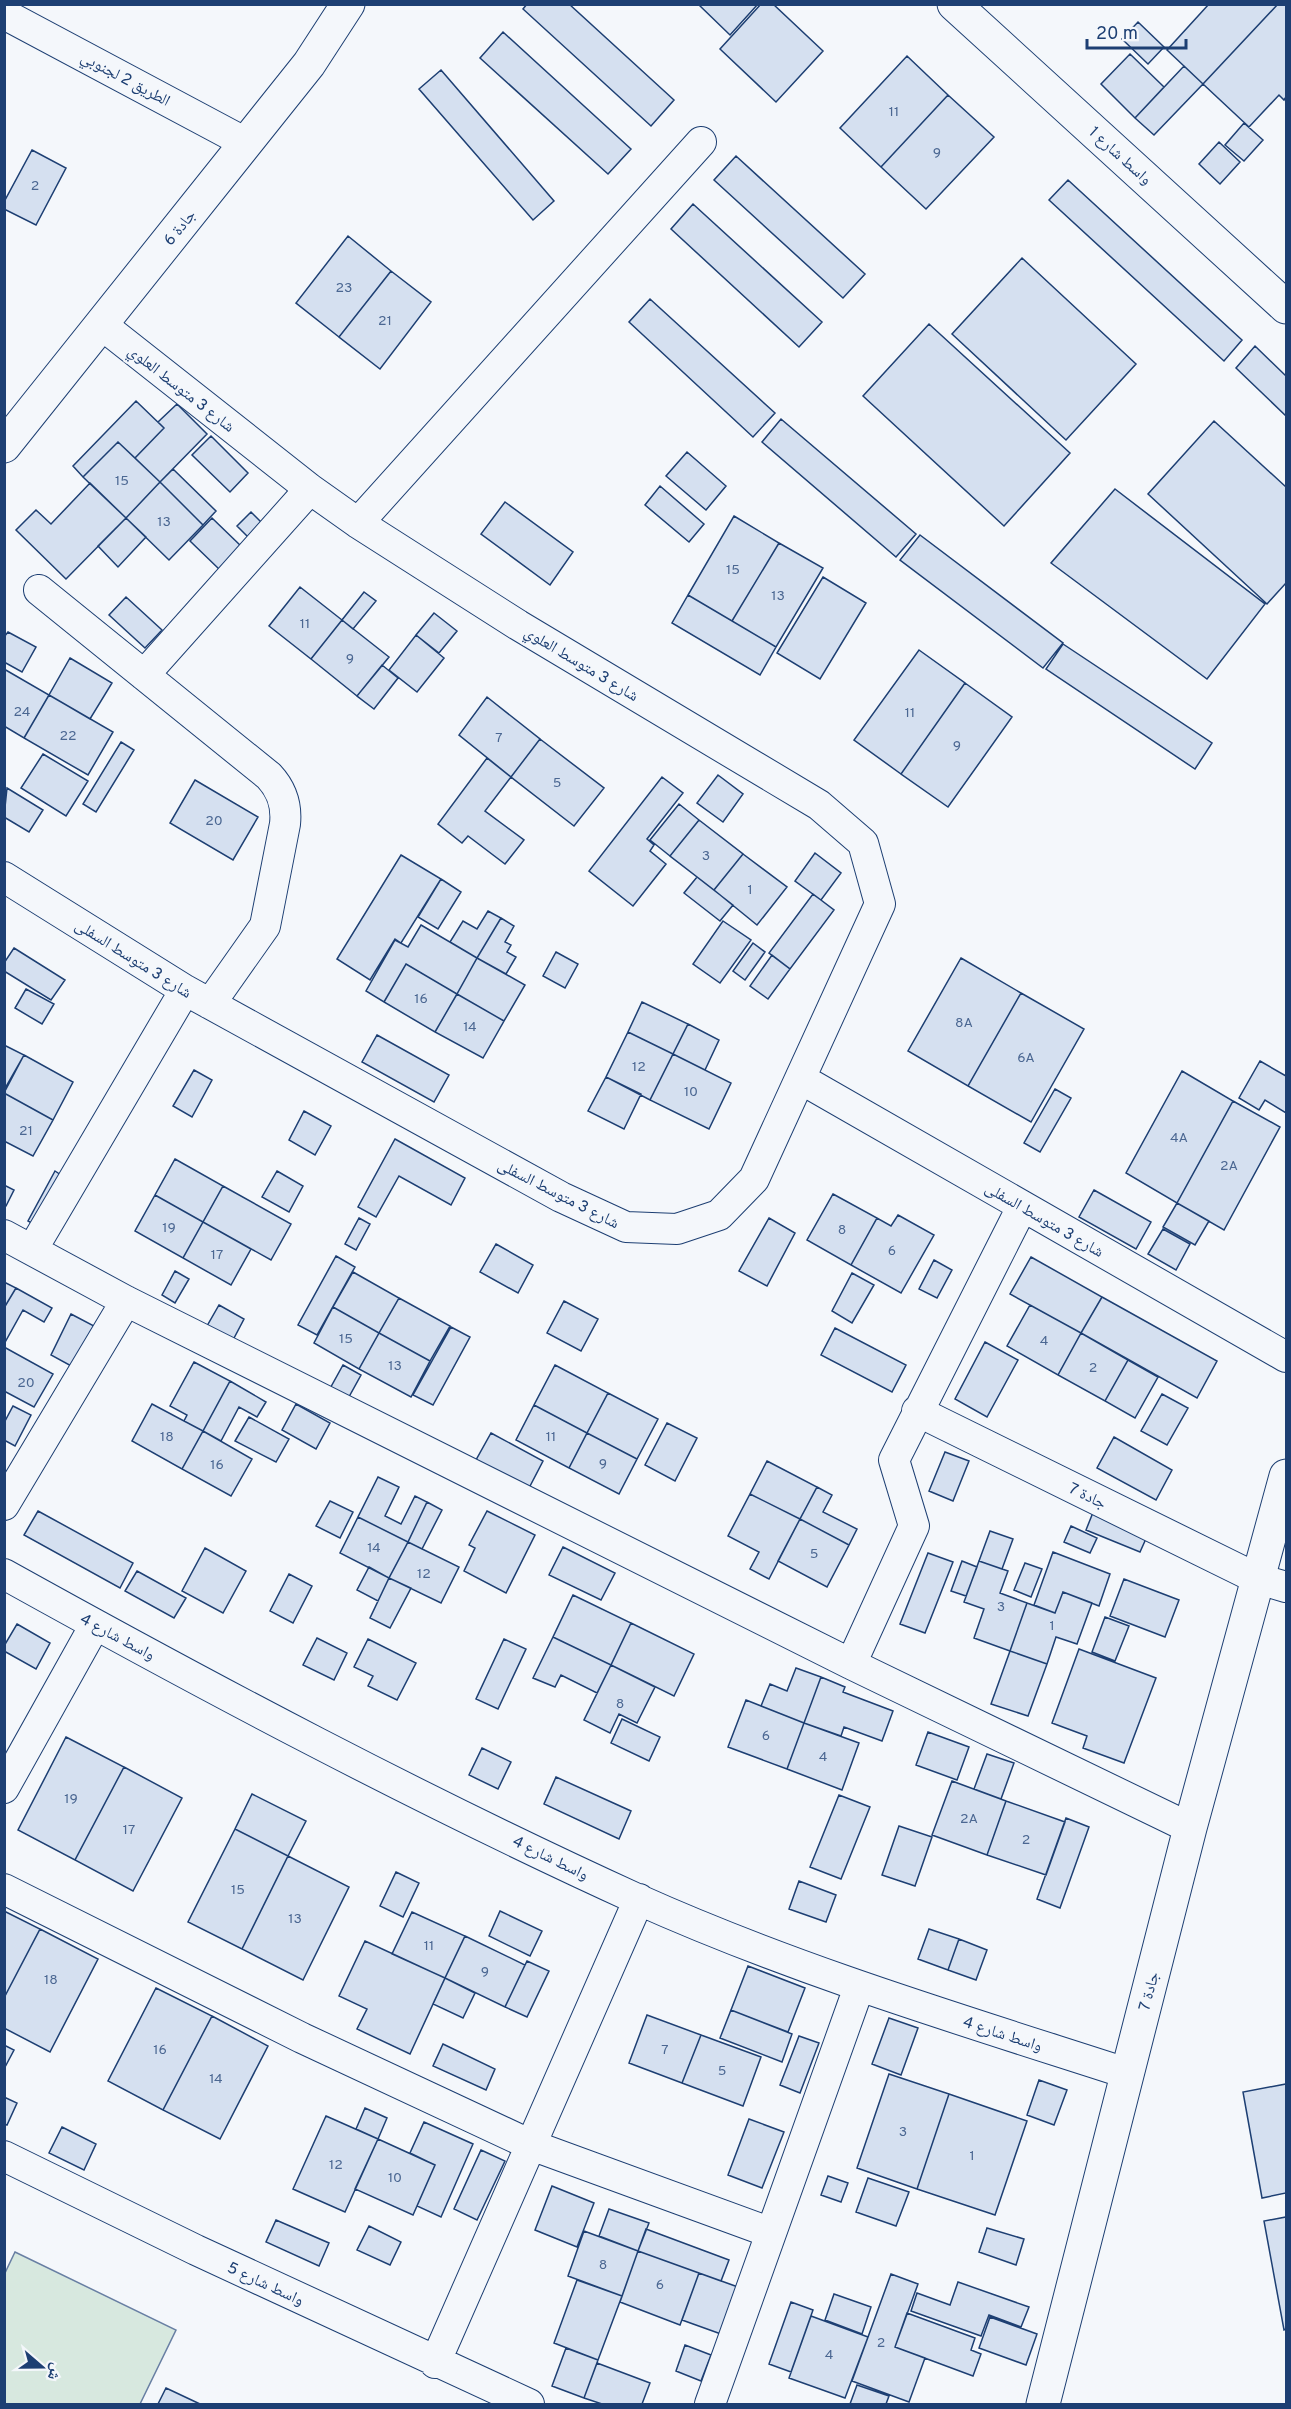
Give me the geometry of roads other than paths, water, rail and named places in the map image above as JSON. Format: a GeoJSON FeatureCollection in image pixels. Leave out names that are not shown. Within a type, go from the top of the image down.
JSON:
{"type":"FeatureCollection","features":[{"type":"Feature","properties":{"kind":"main road","name":"جادة 6"},"geometry":{"type":"LineString","coordinates":[[4,446],[309,64],[348,4]]}},
{"type":"Feature","properties":{"kind":"main road","name":"واسط شارع 1"},"geometry":{"type":"LineString","coordinates":[[954,4],[1287,307]]}},
{"type":"Feature","properties":{"kind":"main road","name":"جادة 7"},"geometry":{"type":"LineString","coordinates":[[1043,2404],[1190,1828],[1272,1583],[1287,1476]]}},
{"type":"Feature","properties":{"kind":"street","name":"الطريق 2 لجنوبي"},"geometry":{"type":"LineString","coordinates":[[22,14],[246,143]]}},
{"type":"Feature","properties":{"kind":"street"},"geometry":{"type":"LineString","coordinates":[[358,523],[701,142]]}},
{"type":"Feature","properties":{"kind":"street","name":"شارع 3 متوسط العلوي"},"geometry":{"type":"LineString","coordinates":[[102,325],[310,489],[358,523],[518,625],[819,805],[863,843],[880,904],[801,1079]]}},
{"type":"Feature","properties":{"kind":"street"},"geometry":{"type":"LineString","coordinates":[[144,675],[310,489]]}},
{"type":"Feature","properties":{"kind":"street"},"geometry":{"type":"LineString","coordinates":[[32,1250],[197,997],[265,926],[285,824],[285,803],[269,776],[39,590]]}},
{"type":"Feature","properties":{"kind":"street","name":"شارع 3 متوسط السفلى"},"geometry":{"type":"LineString","coordinates":[[4,877],[197,997],[561,1197],[626,1227],[677,1229],[719,1215],[754,1179],[801,1079],[1287,1357]]}},
{"type":"Feature","properties":{"kind":"street"},"geometry":{"type":"LineString","coordinates":[[851,1664],[914,1526],[894,1460],[1022,1207]]}},
{"type":"Feature","properties":{"kind":"street"},"geometry":{"type":"LineString","coordinates":[[4,1235],[126,1301],[851,1664],[1190,1828]]}},
{"type":"Feature","properties":{"kind":"street"},"geometry":{"type":"LineString","coordinates":[[4,1505],[126,1301]]}},
{"type":"Feature","properties":{"kind":"street","name":"جادة 7"},"geometry":{"type":"LineString","coordinates":[[917,1411],[1272,1583]]}},
{"type":"Feature","properties":{"kind":"street","name":"واسط شارع 4"},"geometry":{"type":"LineString","coordinates":[[4,1574],[95,1625],[411,1790],[639,1899],[859,1987],[1126,2073]]}},
{"type":"Feature","properties":{"kind":"street"},"geometry":{"type":"LineString","coordinates":[[4,1788],[95,1625]]}},
{"type":"Feature","properties":{"kind":"street"},"geometry":{"type":"LineString","coordinates":[[4,1889],[302,2038],[531,2145],[769,2232]]}},
{"type":"Feature","properties":{"kind":"street"},"geometry":{"type":"LineString","coordinates":[[435,2363],[639,1899]]}},
{"type":"Feature","properties":{"kind":"street"},"geometry":{"type":"LineString","coordinates":[[710,2404],[769,2232],[859,1987]]}},
{"type":"Feature","properties":{"kind":"street","name":"واسط شارع 5"},"geometry":{"type":"LineString","coordinates":[[4,2156],[435,2363],[530,2404]]}}]}
